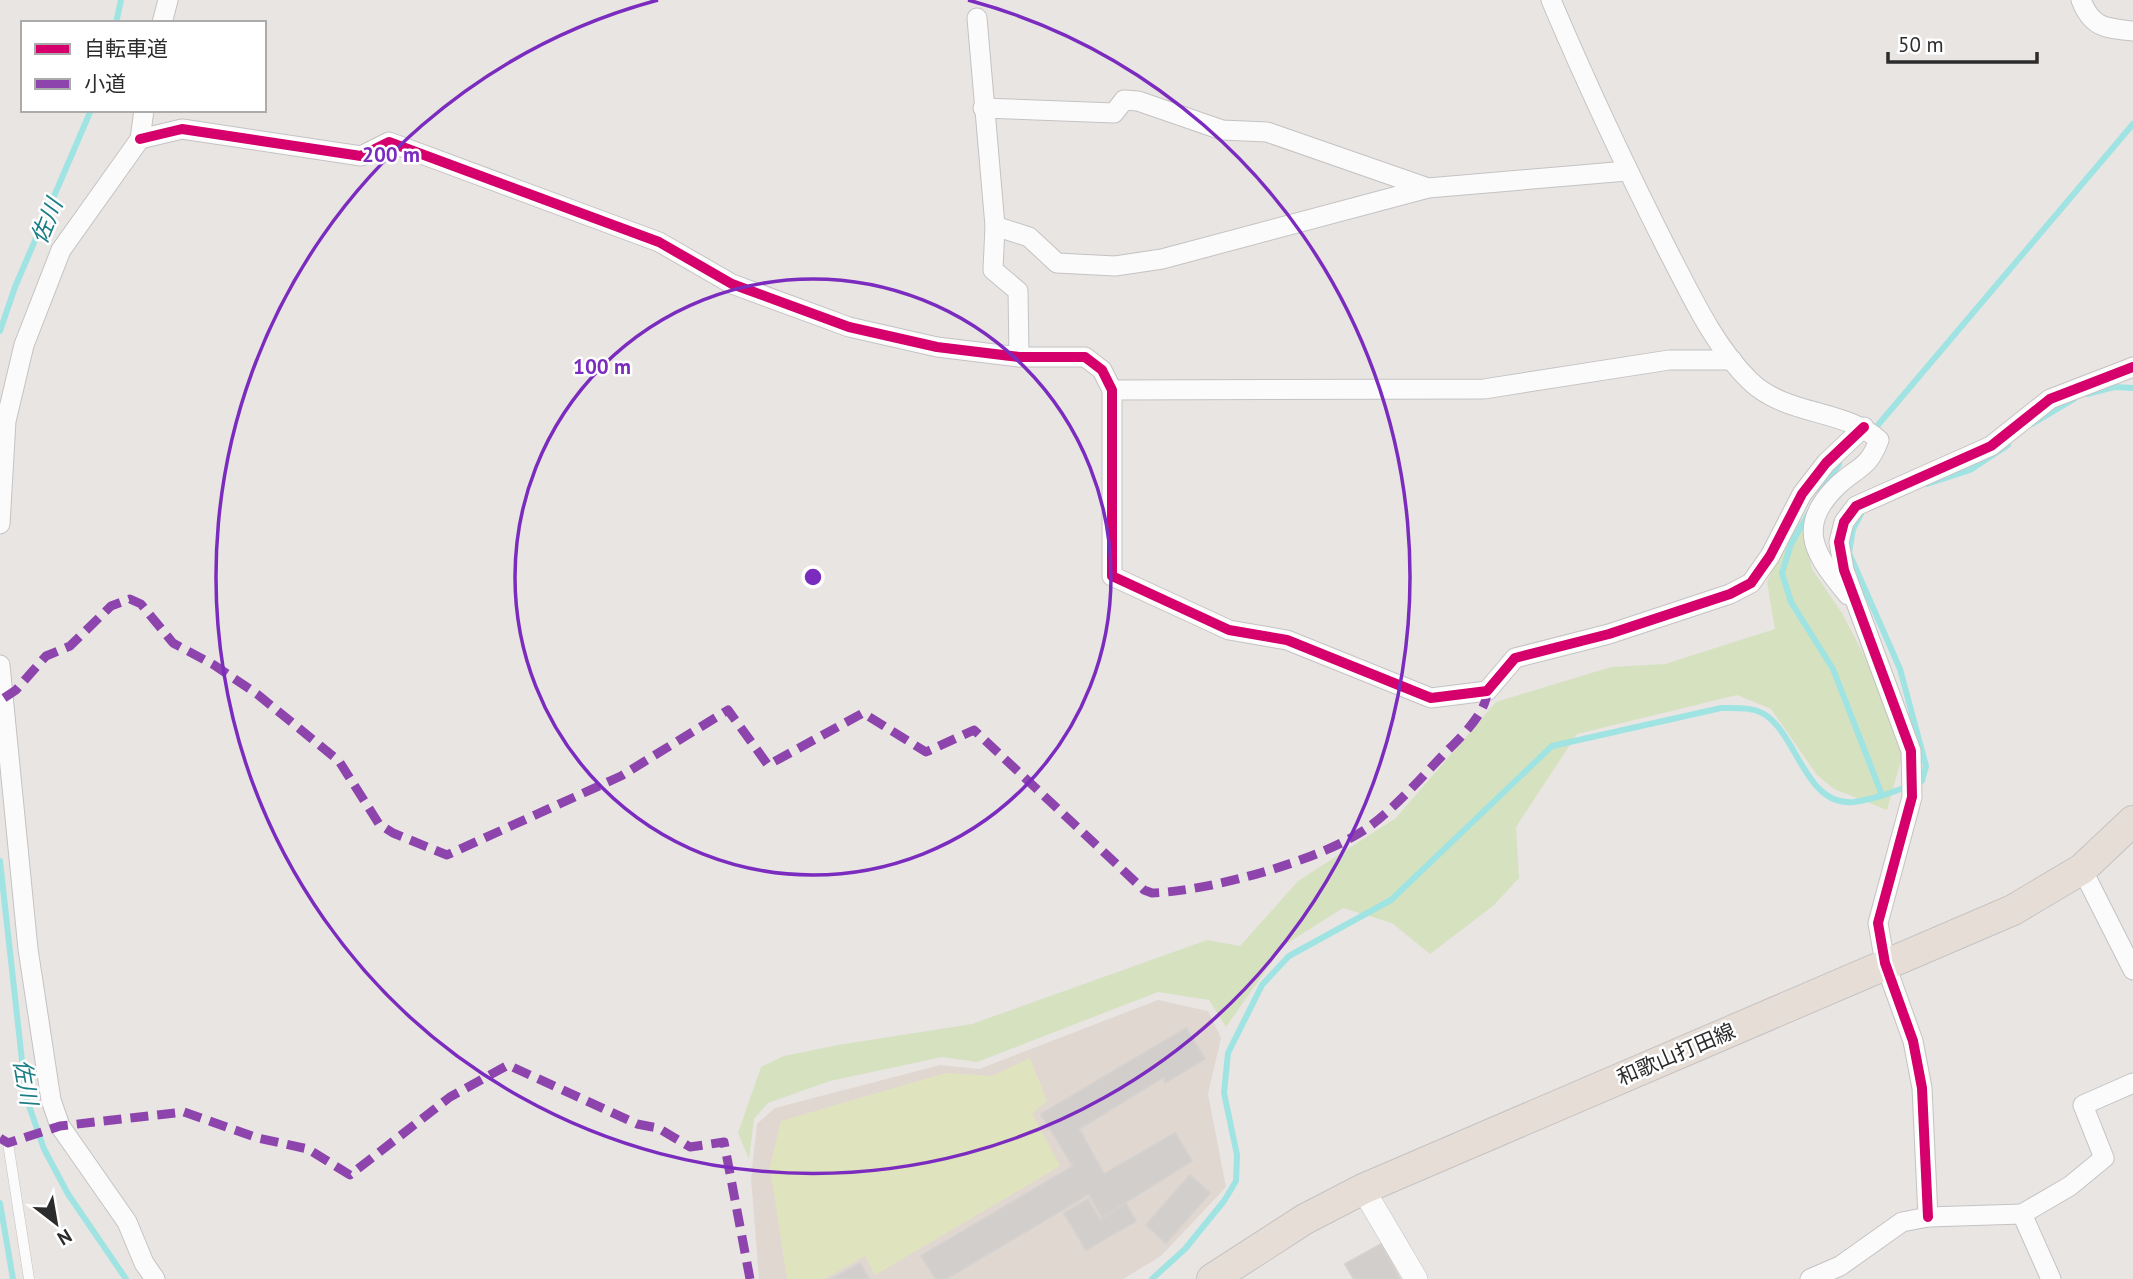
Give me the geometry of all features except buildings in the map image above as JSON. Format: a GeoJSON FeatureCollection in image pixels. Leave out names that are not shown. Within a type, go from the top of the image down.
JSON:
{"type":"FeatureCollection","features":[{"type":"Feature","properties":{"kind":"main road","name":"和歌山打田線"},"geometry":{"type":"LineString","coordinates":[[1212,1279],[1305,1219],[1363,1189],[2013,910],[2081,869],[2133,821]]}},
{"type":"Feature","properties":{"kind":"street"},"geometry":{"type":"LineString","coordinates":[[163,21],[168,0]]}},
{"type":"Feature","properties":{"kind":"street"},"geometry":{"type":"LineString","coordinates":[[1550,0],[1628,171],[1694,301],[1732,360],[1751,382],[1779,400],[1864,427],[1879,440],[1871,460],[1835,487],[1815,514],[1811,532],[1819,559],[1855,604]]}},
{"type":"Feature","properties":{"kind":"street"},"geometry":{"type":"LineString","coordinates":[[2081,0],[2087,16],[2104,28],[2133,31]]}},
{"type":"Feature","properties":{"kind":"street"},"geometry":{"type":"LineString","coordinates":[[977,18],[995,226],[993,270],[1018,291],[1019,357]]}},
{"type":"Feature","properties":{"kind":"street"},"geometry":{"type":"LineString","coordinates":[[983,108],[1114,113],[1124,100],[1138,102],[1222,130],[1267,132],[1428,188]]}},
{"type":"Feature","properties":{"kind":"street"},"geometry":{"type":"LineString","coordinates":[[0,524],[6,421],[23,345],[61,250],[140,139],[144,112]]}},
{"type":"Feature","properties":{"kind":"street"},"geometry":{"type":"LineString","coordinates":[[140,139],[182,129],[361,156],[389,142],[659,242],[732,284],[849,327],[937,347],[1019,357],[1084,357],[1102,370],[1112,390],[1112,576],[1229,629],[1287,640],[1431,698],[1465,696],[1487,691],[1515,658],[1621,630],[1731,594],[1751,583],[1770,556],[1802,494],[1826,463],[1864,427]]}},
{"type":"Feature","properties":{"kind":"street"},"geometry":{"type":"LineString","coordinates":[[995,226],[1029,237],[1057,263],[1115,266],[1172,257],[1428,188],[1628,171]]}},
{"type":"Feature","properties":{"kind":"street"},"geometry":{"type":"LineString","coordinates":[[1112,390],[1484,389],[1670,360],[1732,360]]}},
{"type":"Feature","properties":{"kind":"street"},"geometry":{"type":"LineString","coordinates":[[1928,1217],[1922,1087],[1913,1041],[1885,963],[1878,923],[1913,797],[1911,751],[1855,604],[1839,542],[1844,522],[1856,506],[1991,446],[2012,426],[2050,399],[2133,367]]}},
{"type":"Feature","properties":{"kind":"street"},"geometry":{"type":"LineString","coordinates":[[0,665],[28,949],[51,1100],[60,1126],[127,1222],[144,1263],[155,1279]]}},
{"type":"Feature","properties":{"kind":"street"},"geometry":{"type":"LineString","coordinates":[[2081,869],[2133,970]]}},
{"type":"Feature","properties":{"kind":"street"},"geometry":{"type":"LineString","coordinates":[[1810,1279],[1840,1266],[1902,1222],[1928,1217],[2022,1214],[2070,1186],[2104,1158],[2083,1105],[2133,1083]]}},
{"type":"Feature","properties":{"kind":"street"},"geometry":{"type":"LineString","coordinates":[[1363,1189],[1416,1279]]}},
{"type":"Feature","properties":{"kind":"street"},"geometry":{"type":"LineString","coordinates":[[2022,1214],[2050,1279]]}},
{"type":"Feature","properties":{"kind":"lane"},"geometry":{"type":"LineString","coordinates":[[8,1143],[29,1279]]}},
{"type":"Feature","properties":{"kind":"shaded area"},"geometry":{"type":"Polygon","coordinates":[[[1158,1000],[1208,1011],[1221,1038],[1208,1094],[1226,1187],[1161,1256],[1123,1279],[759,1279],[751,1178],[757,1124],[775,1108],[940,1065],[979,1069],[1158,1000]]]}},
{"type":"Feature","properties":{"kind":"green space"},"geometry":{"type":"Polygon","coordinates":[[[1799,513],[1812,569],[1842,613],[1877,680],[1903,753],[1887,810],[1834,789],[1817,775],[1771,709],[1737,695],[1577,734],[1516,827],[1519,878],[1493,906],[1430,954],[1392,923],[1343,908],[1283,946],[1226,1027],[1209,1000],[1158,992],[977,1062],[942,1057],[830,1081],[768,1103],[754,1119],[749,1159],[738,1133],[761,1067],[784,1056],[972,1024],[1207,940],[1240,946],[1298,881],[1396,818],[1496,702],[1611,667],[1665,664],[1775,629],[1767,582],[1799,513]]]}},
{"type":"Feature","properties":{"kind":"green space"},"geometry":{"type":"Polygon","coordinates":[[[1030,1058],[1047,1101],[1032,1114],[1060,1166],[875,1275],[865,1256],[824,1279],[787,1279],[770,1167],[781,1121],[946,1073],[992,1076],[1030,1058]]]}},
{"type":"Feature","properties":{"kind":"waterway","name":"佐川"},"geometry":{"type":"LineString","coordinates":[[116,21],[121,0]]}},
{"type":"Feature","properties":{"kind":"waterway","name":"佐川"},"geometry":{"type":"LineString","coordinates":[[0,331],[15,287],[90,112]]}},
{"type":"Feature","properties":{"kind":"waterway"},"geometry":{"type":"LineString","coordinates":[[1872,432],[2133,124]]}},
{"type":"Feature","properties":{"kind":"waterway"},"geometry":{"type":"LineString","coordinates":[[2087,394],[2114,387],[2133,388]]}},
{"type":"Feature","properties":{"kind":"waterway"},"geometry":{"type":"LineString","coordinates":[[2032,424],[2074,399]]}},
{"type":"Feature","properties":{"kind":"waterway"},"geometry":{"type":"LineString","coordinates":[[1927,484],[1970,470],[2008,445]]}},
{"type":"Feature","properties":{"kind":"waterway"},"geometry":{"type":"LineString","coordinates":[[1820,493],[1839,464]]}},
{"type":"Feature","properties":{"kind":"waterway"},"geometry":{"type":"LineString","coordinates":[[1810,511],[1791,544],[1782,573],[1791,602],[1833,669],[1882,795]]}},
{"type":"Feature","properties":{"kind":"waterway"},"geometry":{"type":"LineString","coordinates":[[1152,1279],[1185,1249],[1224,1201],[1236,1181],[1237,1155],[1224,1093],[1228,1053],[1262,985],[1289,956],[1391,900],[1552,746],[1721,708],[1743,708],[1764,714],[1776,724],[1813,782],[1837,801],[1871,799],[1922,781],[1926,766],[1900,669],[1849,553],[1853,529],[1861,514]]}},
{"type":"Feature","properties":{"kind":"waterway","name":"佐川"},"geometry":{"type":"LineString","coordinates":[[0,861],[26,1097],[44,1149],[68,1194],[126,1279]]}},
{"type":"Feature","properties":{"kind":"waterway"},"geometry":{"type":"LineString","coordinates":[[0,1203],[13,1279]]}},
{"type":"Feature","properties":{"kind":"marked path"},"geometry":{"type":"LineString","coordinates":[[4,698],[16,690],[46,656],[70,646],[111,606],[130,599],[141,604],[173,643],[214,665],[257,694],[339,761],[379,824],[393,833],[447,855],[621,776],[728,710],[768,765],[863,713],[926,752],[974,730],[1144,890],[1152,893],[1203,887],[1263,872],[1320,852],[1366,829],[1396,803],[1464,734],[1482,708],[1487,691]]}},
{"type":"Feature","properties":{"kind":"marked path"},"geometry":{"type":"LineString","coordinates":[[0,1138],[8,1143],[60,1126],[184,1112],[258,1138],[308,1149],[350,1175],[450,1097],[508,1065],[637,1124],[658,1128],[690,1147],[724,1142],[750,1279]]}},
{"type":"Feature","properties":{"kind":"cycle path"},"geometry":{"type":"LineString","coordinates":[[140,139],[182,129],[361,156],[389,142],[659,242],[732,284],[849,327],[937,347],[1019,357],[1085,357],[1102,370],[1112,390],[1112,576],[1229,630],[1287,640],[1431,698],[1487,691],[1515,658],[1609,634],[1730,594],[1751,583],[1770,556],[1802,494],[1826,463],[1864,427]]}},
{"type":"Feature","properties":{"kind":"cycle path"},"geometry":{"type":"LineString","coordinates":[[1928,1217],[1922,1088],[1913,1041],[1885,963],[1878,923],[1912,797],[1911,751],[1844,570],[1839,542],[1844,522],[1856,506],[1991,446],[2050,399],[2133,367]]}}]}
